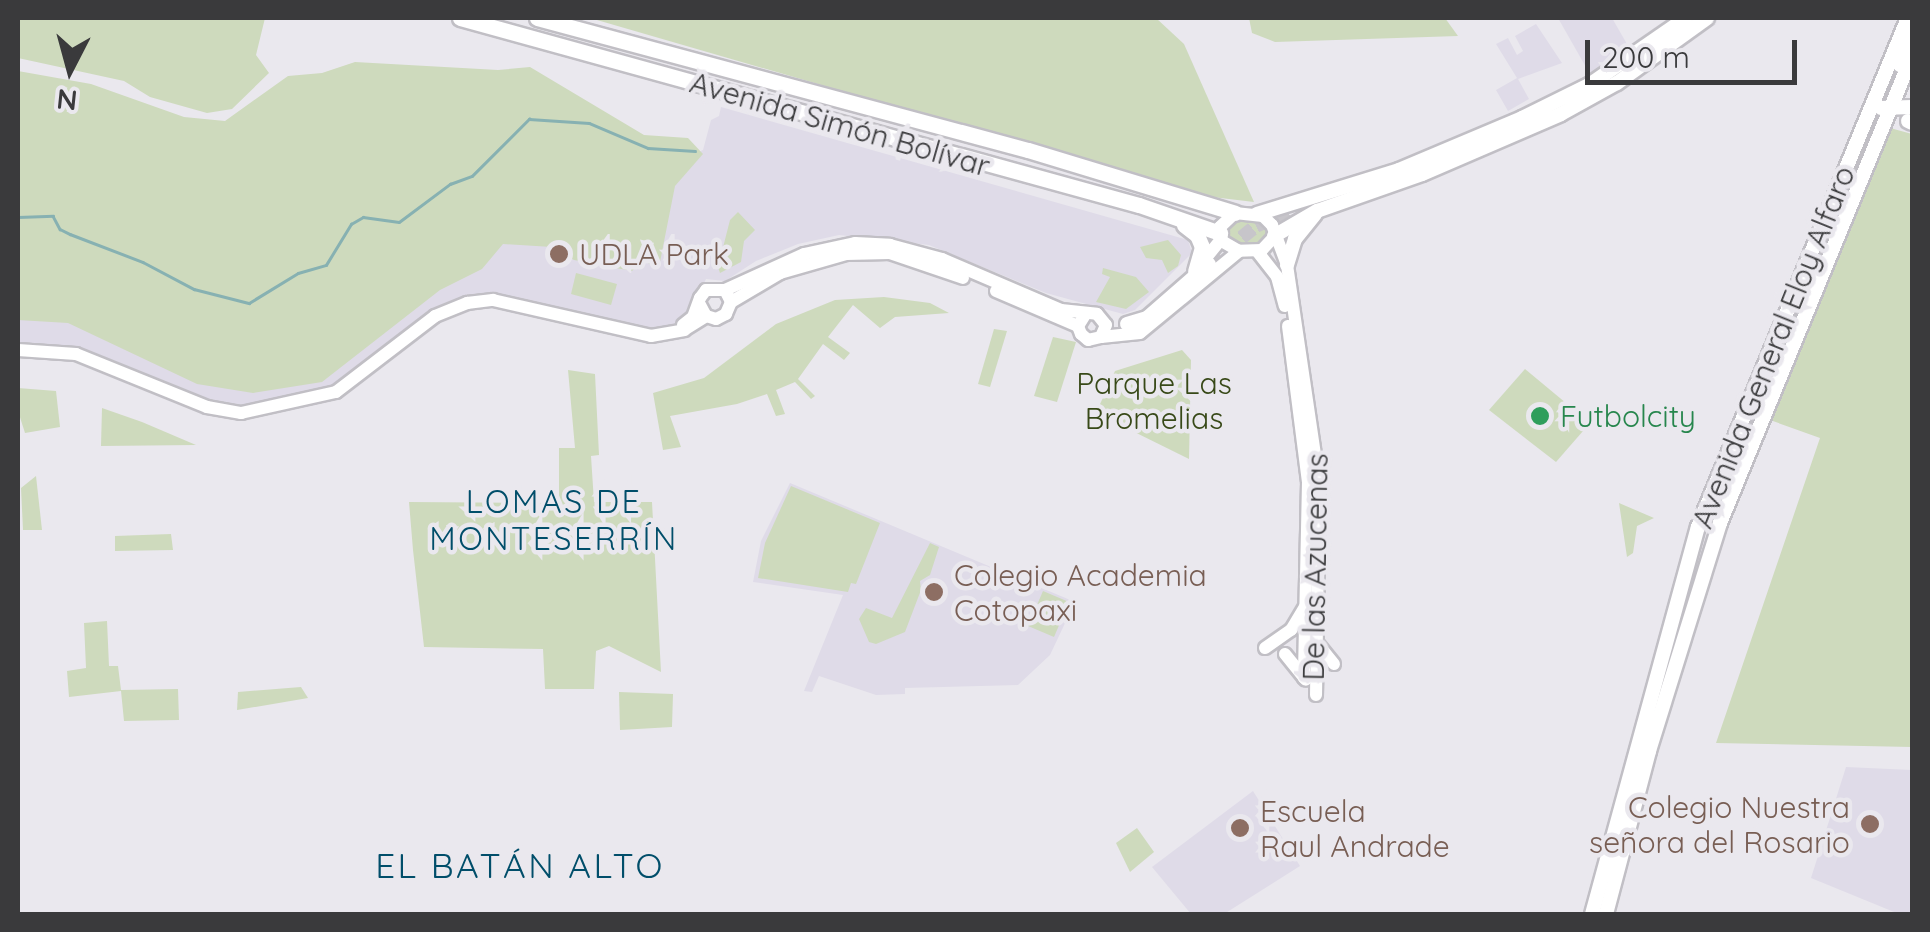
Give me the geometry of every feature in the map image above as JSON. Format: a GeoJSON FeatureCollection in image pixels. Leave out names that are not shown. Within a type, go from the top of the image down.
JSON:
{"type":"FeatureCollection","features":[{"type":"Feature","properties":{"kind":"highway","name":"Avenida Simón Bolívar"},"geometry":{"type":"LineString","coordinates":[[460,18],[1172,216],[1220,236]]}},
{"type":"Feature","properties":{"kind":"highway","name":"Avenida Simón Bolívar"},"geometry":{"type":"LineString","coordinates":[[537,18],[1028,150],[1235,213]]}},
{"type":"Feature","properties":{"kind":"highway"},"geometry":{"type":"LineString","coordinates":[[985,141],[1024,159],[1201,210]]}},
{"type":"Feature","properties":{"kind":"highway"},"geometry":{"type":"LineString","coordinates":[[1172,216],[1197,235],[1202,247],[1202,267]]}},
{"type":"Feature","properties":{"kind":"main road"},"geometry":{"type":"LineString","coordinates":[[1258,214],[1347,188],[1445,152],[1573,94],[1686,18]]}},
{"type":"Feature","properties":{"kind":"main road"},"geometry":{"type":"LineString","coordinates":[[1287,265],[1295,239],[1314,206],[1422,174],[1561,114],[1617,83],[1706,18]]}},
{"type":"Feature","properties":{"kind":"main road"},"geometry":{"type":"LineString","coordinates":[[1888,78],[1909,18]]}},
{"type":"Feature","properties":{"kind":"main road","name":"Avenida General Eloy Alfaro"},"geometry":{"type":"LineString","coordinates":[[1606,914],[1649,751],[1720,524],[1821,256],[1865,120],[1909,18]]}},
{"type":"Feature","properties":{"kind":"main road"},"geometry":{"type":"LineString","coordinates":[[1891,100],[1895,78],[1912,36]]}},
{"type":"Feature","properties":{"kind":"main road","name":"Avenida General Eloy Alfaro"},"geometry":{"type":"LineString","coordinates":[[1592,914],[1698,526],[1912,56]]}},
{"type":"Feature","properties":{"kind":"main road"},"geometry":{"type":"LineString","coordinates":[[1865,120],[1873,110],[1891,100]]}},
{"type":"Feature","properties":{"kind":"main road"},"geometry":{"type":"LineString","coordinates":[[1891,100],[1911,117]]}},
{"type":"Feature","properties":{"kind":"main road"},"geometry":{"type":"LineString","coordinates":[[1274,237],[1314,206],[1347,188]]}},
{"type":"Feature","properties":{"kind":"main road"},"geometry":{"type":"LineString","coordinates":[[1127,324],[1147,318],[1202,267]]}},
{"type":"Feature","properties":{"kind":"street"},"geometry":{"type":"LineString","coordinates":[[1202,267],[1220,236],[1222,221],[1235,213],[1258,214],[1268,220],[1274,237],[1268,247],[1258,252],[1239,250],[1220,236]]}},
{"type":"Feature","properties":{"kind":"street","name":"De las Azucenas"},"geometry":{"type":"LineString","coordinates":[[1258,252],[1277,278],[1287,321],[1308,482],[1304,678],[1316,695],[1318,462],[1287,265],[1274,237]]}},
{"type":"Feature","properties":{"kind":"street"},"geometry":{"type":"LineString","coordinates":[[1082,320],[1088,340],[1140,333],[1239,250]]}},
{"type":"Feature","properties":{"kind":"street"},"geometry":{"type":"LineString","coordinates":[[18,350],[76,354],[200,404],[242,413],[336,392],[435,316],[478,300],[493,300],[640,335],[664,336],[684,330],[702,310],[706,290],[728,296],[807,262],[846,254],[890,253],[1082,320],[1097,314],[1104,320],[1127,324]]}},
{"type":"Feature","properties":{"kind":"street"},"geometry":{"type":"LineString","coordinates":[[702,310],[722,317],[728,296]]}},
{"type":"Feature","properties":{"kind":"street"},"geometry":{"type":"LineString","coordinates":[[1101,338],[1104,320]]}},
{"type":"Feature","properties":{"kind":"street"},"geometry":{"type":"LineString","coordinates":[[1265,648],[1291,630],[1308,600]]}},
{"type":"Feature","properties":{"kind":"street"},"geometry":{"type":"LineString","coordinates":[[1316,640],[1334,664]]}},
{"type":"Feature","properties":{"kind":"street"},"geometry":{"type":"LineString","coordinates":[[1285,654],[1304,678]]}},
{"type":"Feature","properties":{"kind":"shaded area"},"geometry":{"type":"Polygon","coordinates":[[[1558,18],[1612,18],[1631,51],[1591,76],[1558,18]]]}},
{"type":"Feature","properties":{"kind":"shaded area"},"geometry":{"type":"Polygon","coordinates":[[[1536,24],[1562,63],[1518,79],[1529,99],[1508,111],[1496,90],[1517,78],[1496,44],[1508,38],[1517,55],[1523,51],[1515,36],[1536,24]]]}},
{"type":"Feature","properties":{"kind":"shaded area","name":"UDLA Park"},"geometry":{"type":"Polygon","coordinates":[[[721,107],[1188,240],[1192,253],[1135,310],[1123,314],[1046,293],[929,245],[839,235],[798,244],[756,261],[725,281],[706,279],[689,315],[678,325],[655,332],[485,295],[458,298],[333,388],[242,407],[196,397],[76,349],[18,345],[18,231],[690,156],[703,150],[711,120],[719,116],[721,107]]]}},
{"type":"Feature","properties":{"kind":"shaded area","name":"Colegio Academia Cotopaxi"},"geometry":{"type":"Polygon","coordinates":[[[790,483],[1075,602],[1050,655],[1018,685],[905,688],[905,694],[876,695],[819,676],[812,692],[804,691],[843,595],[753,582],[761,541],[790,483]]]}},
{"type":"Feature","properties":{"kind":"shaded area","name":"Colegio Nuestra señora del Rosario"},"geometry":{"type":"Polygon","coordinates":[[[1846,767],[1912,770],[1912,914],[1899,914],[1811,878],[1846,767]]]}},
{"type":"Feature","properties":{"kind":"shaded area","name":"Escuela Raul Andrade"},"geometry":{"type":"Polygon","coordinates":[[[1253,791],[1300,866],[1224,914],[1191,914],[1152,867],[1253,791]]]}},
{"type":"Feature","properties":{"kind":"green space"},"geometry":{"type":"Polygon","coordinates":[[[18,18],[265,18],[256,55],[269,73],[232,109],[207,113],[150,97],[124,81],[18,58],[18,18]]]}},
{"type":"Feature","properties":{"kind":"green space"},"geometry":{"type":"Polygon","coordinates":[[[590,18],[1156,18],[1184,44],[1254,202],[1204,196],[590,18]]]}},
{"type":"Feature","properties":{"kind":"green space"},"geometry":{"type":"Polygon","coordinates":[[[1249,18],[1445,18],[1458,36],[1275,42],[1252,33],[1249,18]]]}},
{"type":"Feature","properties":{"kind":"green space"},"geometry":{"type":"Polygon","coordinates":[[[355,62],[498,70],[530,67],[644,135],[688,138],[703,154],[675,186],[659,267],[642,261],[632,271],[574,260],[552,247],[503,244],[482,269],[440,290],[322,382],[253,393],[197,384],[68,323],[18,320],[18,71],[91,84],[184,117],[225,121],[288,76],[322,73],[355,62]]]}},
{"type":"Feature","properties":{"kind":"green space"},"geometry":{"type":"Polygon","coordinates":[[[1890,128],[1912,134],[1912,747],[1716,743],[1820,438],[1770,420],[1890,128]]]}},
{"type":"Feature","properties":{"kind":"green space"},"geometry":{"type":"Polygon","coordinates":[[[738,212],[755,230],[744,241],[741,262],[720,273],[718,267],[730,220],[738,212]]]}},
{"type":"Feature","properties":{"kind":"green space"},"geometry":{"type":"Polygon","coordinates":[[[1237,218],[1264,223],[1270,231],[1262,245],[1242,248],[1226,240],[1223,225],[1237,218]]]}},
{"type":"Feature","properties":{"kind":"green space"},"geometry":{"type":"Polygon","coordinates":[[[1168,240],[1181,255],[1178,266],[1168,273],[1162,260],[1146,258],[1140,247],[1168,240]]]}},
{"type":"Feature","properties":{"kind":"green space"},"geometry":{"type":"Polygon","coordinates":[[[1103,268],[1136,277],[1149,292],[1126,309],[1096,302],[1110,277],[1102,274],[1103,268]]]}},
{"type":"Feature","properties":{"kind":"green space"},"geometry":{"type":"Polygon","coordinates":[[[576,273],[617,284],[611,305],[571,294],[576,273]]]}},
{"type":"Feature","properties":{"kind":"green space"},"geometry":{"type":"Polygon","coordinates":[[[884,297],[930,303],[949,313],[895,317],[880,328],[853,305],[828,337],[850,353],[844,360],[823,344],[798,379],[815,396],[811,399],[795,382],[776,390],[785,414],[776,416],[767,394],[737,404],[670,416],[681,447],[663,450],[653,393],[704,378],[776,324],[835,300],[884,297]]]}},
{"type":"Feature","properties":{"kind":"green space"},"geometry":{"type":"Polygon","coordinates":[[[994,329],[1007,331],[990,387],[978,384],[994,329]]]}},
{"type":"Feature","properties":{"kind":"green space"},"geometry":{"type":"Polygon","coordinates":[[[1053,337],[1076,342],[1057,402],[1034,396],[1053,337]]]}},
{"type":"Feature","properties":{"kind":"green space","name":"Parque Las Bromelias"},"geometry":{"type":"Polygon","coordinates":[[[1182,350],[1191,360],[1189,459],[1096,413],[1115,371],[1182,350]]]}},
{"type":"Feature","properties":{"kind":"green space","name":"Futbolcity"},"geometry":{"type":"Polygon","coordinates":[[[1525,369],[1590,423],[1556,462],[1489,410],[1525,369]]]}},
{"type":"Feature","properties":{"kind":"green space"},"geometry":{"type":"Polygon","coordinates":[[[568,370],[595,374],[599,455],[591,456],[594,502],[652,502],[661,672],[609,646],[596,651],[594,689],[545,689],[543,649],[424,647],[409,502],[559,503],[559,448],[575,448],[568,370]]]}},
{"type":"Feature","properties":{"kind":"green space"},"geometry":{"type":"Polygon","coordinates":[[[18,388],[56,391],[60,427],[25,433],[18,411],[18,388]]]}},
{"type":"Feature","properties":{"kind":"green space"},"geometry":{"type":"Polygon","coordinates":[[[102,408],[142,422],[196,445],[101,446],[102,408]]]}},
{"type":"Feature","properties":{"kind":"green space"},"geometry":{"type":"Polygon","coordinates":[[[36,476],[42,530],[23,530],[21,488],[36,476]]]}},
{"type":"Feature","properties":{"kind":"green space"},"geometry":{"type":"Polygon","coordinates":[[[791,486],[880,523],[856,584],[851,583],[848,592],[758,578],[765,543],[791,486]]]}},
{"type":"Feature","properties":{"kind":"green space"},"geometry":{"type":"Polygon","coordinates":[[[1619,503],[1654,518],[1637,526],[1633,553],[1627,557],[1619,503]]]}},
{"type":"Feature","properties":{"kind":"green space"},"geometry":{"type":"Polygon","coordinates":[[[171,534],[173,550],[115,551],[115,536],[171,534]]]}},
{"type":"Feature","properties":{"kind":"green space"},"geometry":{"type":"Polygon","coordinates":[[[930,543],[939,547],[930,575],[920,581],[921,590],[905,632],[876,644],[869,642],[859,619],[866,608],[892,618],[930,543]]]}},
{"type":"Feature","properties":{"kind":"green space"},"geometry":{"type":"Polygon","coordinates":[[[1043,591],[1069,602],[1054,637],[1028,626],[1043,591]]]}},
{"type":"Feature","properties":{"kind":"green space"},"geometry":{"type":"Polygon","coordinates":[[[107,621],[109,666],[118,666],[121,690],[178,689],[179,720],[124,721],[121,691],[69,697],[67,671],[86,668],[84,623],[107,621]]]}},
{"type":"Feature","properties":{"kind":"green space"},"geometry":{"type":"Polygon","coordinates":[[[301,687],[308,698],[237,710],[238,692],[301,687]]]}},
{"type":"Feature","properties":{"kind":"green space"},"geometry":{"type":"Polygon","coordinates":[[[619,692],[673,694],[672,727],[620,730],[619,692]]]}},
{"type":"Feature","properties":{"kind":"green space"},"geometry":{"type":"Polygon","coordinates":[[[1137,828],[1154,852],[1130,872],[1116,843],[1137,828]]]}},
{"type":"Feature","properties":{"kind":"waterway"},"geometry":{"type":"LineString","coordinates":[[18,217],[53,216],[60,229],[70,234],[143,262],[194,289],[249,303],[298,273],[326,265],[351,224],[363,217],[399,222],[450,184],[472,176],[529,119],[589,123],[648,148],[695,151]]}},
{"type":"Feature","properties":{"kind":"tunnel"},"geometry":{"type":"LineString","coordinates":[[1209,264],[1256,226],[1295,208]]}},
{"type":"Feature","properties":{"kind":"place","name":"UDLA Park"},"geometry":{"type":"Point","coordinates":[559,254]}},
{"type":"Feature","properties":{"kind":"place","name":"Futbolcity"},"geometry":{"type":"Point","coordinates":[1540,416]}},
{"type":"Feature","properties":{"kind":"place","name":"Colegio Academia Cotopaxi"},"geometry":{"type":"Point","coordinates":[934,592]}},
{"type":"Feature","properties":{"kind":"place","name":"Colegio Nuestra señora del Rosario"},"geometry":{"type":"Point","coordinates":[1870,824]}},
{"type":"Feature","properties":{"kind":"place","name":"Escuela Raul Andrade"},"geometry":{"type":"Point","coordinates":[1240,828]}},
{"type":"Feature","properties":{"kind":"district","name":"LOMAS DE MONTESERRÍN"},"geometry":{"type":"Point","coordinates":[554,520]}},
{"type":"Feature","properties":{"kind":"district","name":"EL BATÁN ALTO"},"geometry":{"type":"Point","coordinates":[520,865]}}]}
